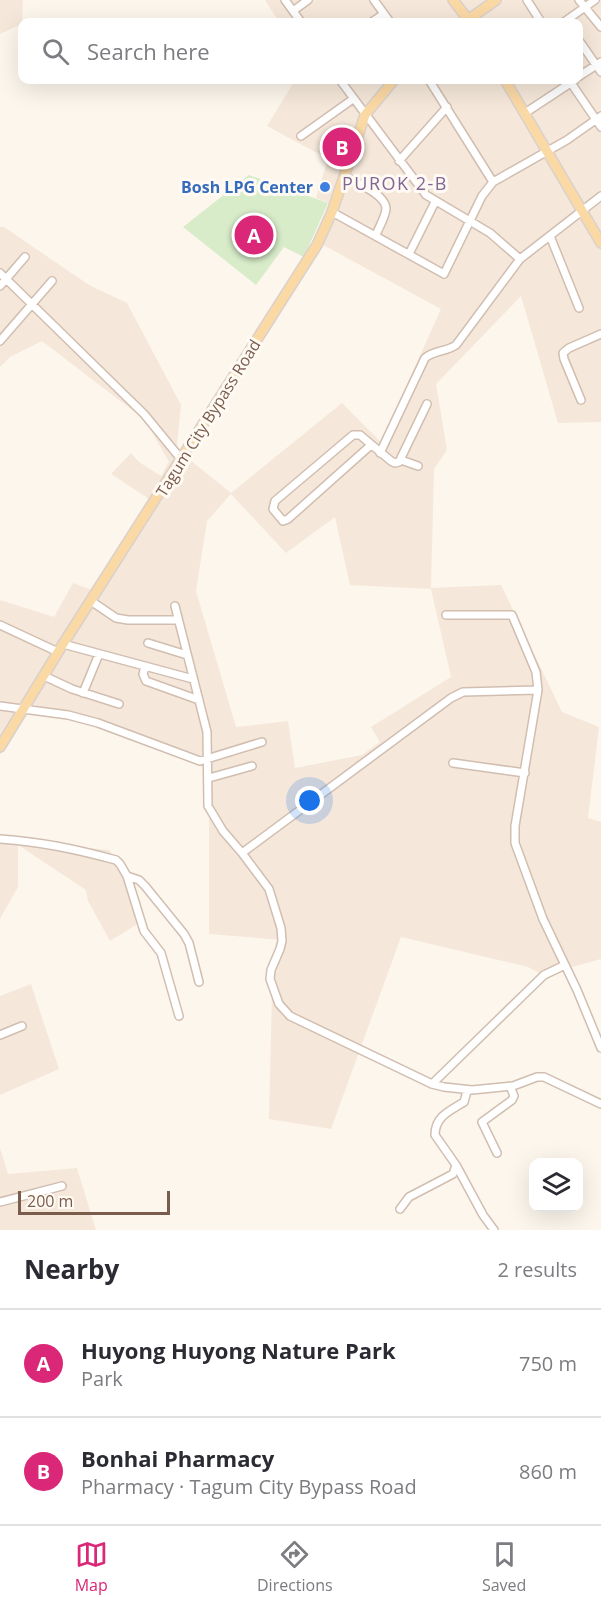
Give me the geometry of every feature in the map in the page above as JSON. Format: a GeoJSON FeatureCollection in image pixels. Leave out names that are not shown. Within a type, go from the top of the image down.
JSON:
{"type":"FeatureCollection","features":[{"type":"Feature","properties":{"kind":"main road"},"geometry":{"type":"LineString","coordinates":[[453,0],[465,18]]}},
{"type":"Feature","properties":{"kind":"main road"},"geometry":{"type":"LineString","coordinates":[[473,18],[496,0]]}},
{"type":"Feature","properties":{"kind":"main road","name":"Tagum City Bypass Road"},"geometry":{"type":"LineString","coordinates":[[0,747],[60,648],[309,259],[332,212],[365,115],[391,84]]}},
{"type":"Feature","properties":{"kind":"main road"},"geometry":{"type":"LineString","coordinates":[[507,84],[599,237]]}},
{"type":"Feature","properties":{"kind":"street"},"geometry":{"type":"LineString","coordinates":[[285,0],[298,18]]}},
{"type":"Feature","properties":{"kind":"street"},"geometry":{"type":"LineString","coordinates":[[293,11],[308,0]]}},
{"type":"Feature","properties":{"kind":"street"},"geometry":{"type":"LineString","coordinates":[[374,0],[387,18]]}},
{"type":"Feature","properties":{"kind":"street"},"geometry":{"type":"LineString","coordinates":[[527,0],[538,18]]}},
{"type":"Feature","properties":{"kind":"street"},"geometry":{"type":"LineString","coordinates":[[579,0],[601,27]]}},
{"type":"Feature","properties":{"kind":"street"},"geometry":{"type":"LineString","coordinates":[[570,18],[595,0]]}},
{"type":"Feature","properties":{"kind":"street"},"geometry":{"type":"LineString","coordinates":[[378,18],[384,14]]}},
{"type":"Feature","properties":{"kind":"street"},"geometry":{"type":"LineString","coordinates":[[583,44],[599,66],[583,75]]}},
{"type":"Feature","properties":{"kind":"street"},"geometry":{"type":"LineString","coordinates":[[343,84],[420,189],[435,202],[471,220],[490,233],[520,259]]}},
{"type":"Feature","properties":{"kind":"street"},"geometry":{"type":"LineString","coordinates":[[432,84],[494,182]]}},
{"type":"Feature","properties":{"kind":"street"},"geometry":{"type":"LineString","coordinates":[[525,113],[567,84]]}},
{"type":"Feature","properties":{"kind":"street"},"geometry":{"type":"LineString","coordinates":[[576,84],[598,118],[601,127]]}},
{"type":"Feature","properties":{"kind":"street"},"geometry":{"type":"LineString","coordinates":[[301,136],[353,99]]}},
{"type":"Feature","properties":{"kind":"street"},"geometry":{"type":"LineString","coordinates":[[399,161],[447,107]]}},
{"type":"Feature","properties":{"kind":"street"},"geometry":{"type":"LineString","coordinates":[[332,212],[444,274],[482,196],[494,182],[548,152],[598,118]]}},
{"type":"Feature","properties":{"kind":"street"},"geometry":{"type":"LineString","coordinates":[[344,176],[374,192],[385,204],[386,210],[375,235]]}},
{"type":"Feature","properties":{"kind":"street"},"geometry":{"type":"LineString","coordinates":[[380,453],[425,358],[431,353],[451,348],[461,340],[520,259],[601,196]]}},
{"type":"Feature","properties":{"kind":"street"},"geometry":{"type":"LineString","coordinates":[[409,254],[435,202]]}},
{"type":"Feature","properties":{"kind":"street"},"geometry":{"type":"LineString","coordinates":[[550,236],[579,308]]}},
{"type":"Feature","properties":{"kind":"street"},"geometry":{"type":"LineString","coordinates":[[0,286],[3,276],[25,257]]}},
{"type":"Feature","properties":{"kind":"street"},"geometry":{"type":"LineString","coordinates":[[3,276],[144,414],[182,459]]}},
{"type":"Feature","properties":{"kind":"street"},"geometry":{"type":"LineString","coordinates":[[0,341],[52,281]]}},
{"type":"Feature","properties":{"kind":"street"},"geometry":{"type":"LineString","coordinates":[[581,400],[563,353],[601,334]]}},
{"type":"Feature","properties":{"kind":"street"},"geometry":{"type":"LineString","coordinates":[[371,446],[288,519],[283,521],[280,519],[273,509],[275,501],[356,434],[395,463],[401,460],[427,404]]}},
{"type":"Feature","properties":{"kind":"street"},"geometry":{"type":"LineString","coordinates":[[401,460],[418,466]]}},
{"type":"Feature","properties":{"kind":"street"},"geometry":{"type":"LineString","coordinates":[[91,601],[116,618],[177,620]]}},
{"type":"Feature","properties":{"kind":"street"},"geometry":{"type":"LineString","coordinates":[[175,606],[207,732],[207,800],[211,814],[269,889],[281,928],[282,941],[271,969],[270,979],[274,996],[284,1011],[340,1041],[432,1084],[467,1090],[510,1086],[544,1077],[601,1104]]}},
{"type":"Feature","properties":{"kind":"street"},"geometry":{"type":"LineString","coordinates":[[446,615],[513,616],[536,672],[538,690],[515,826],[515,843],[543,919],[600,1045]]}},
{"type":"Feature","properties":{"kind":"street"},"geometry":{"type":"LineString","coordinates":[[0,625],[60,648],[99,654],[193,679]]}},
{"type":"Feature","properties":{"kind":"street"},"geometry":{"type":"LineString","coordinates":[[148,643],[187,655]]}},
{"type":"Feature","properties":{"kind":"street"},"geometry":{"type":"LineString","coordinates":[[83,693],[99,654]]}},
{"type":"Feature","properties":{"kind":"street"},"geometry":{"type":"LineString","coordinates":[[145,667],[143,674],[146,681],[199,699]]}},
{"type":"Feature","properties":{"kind":"street"},"geometry":{"type":"LineString","coordinates":[[44,676],[83,693],[119,704]]}},
{"type":"Feature","properties":{"kind":"street"},"geometry":{"type":"LineString","coordinates":[[242,853],[451,698],[464,692],[538,690]]}},
{"type":"Feature","properties":{"kind":"street"},"geometry":{"type":"LineString","coordinates":[[0,706],[68,715],[98,723],[197,760],[207,760],[262,742]]}},
{"type":"Feature","properties":{"kind":"street"},"geometry":{"type":"LineString","coordinates":[[453,763],[525,773]]}},
{"type":"Feature","properties":{"kind":"street"},"geometry":{"type":"LineString","coordinates":[[208,778],[252,766]]}},
{"type":"Feature","properties":{"kind":"street"},"geometry":{"type":"LineString","coordinates":[[0,839],[43,842],[116,860],[127,876],[144,931],[161,953],[179,1016]]}},
{"type":"Feature","properties":{"kind":"street"},"geometry":{"type":"LineString","coordinates":[[127,876],[139,880],[145,886],[184,934],[199,982]]}},
{"type":"Feature","properties":{"kind":"street"},"geometry":{"type":"LineString","coordinates":[[432,1084],[544,975],[565,965]]}},
{"type":"Feature","properties":{"kind":"street"},"geometry":{"type":"LineString","coordinates":[[0,1035],[22,1026]]}},
{"type":"Feature","properties":{"kind":"street"},"geometry":{"type":"LineString","coordinates":[[497,1153],[482,1120],[512,1100],[514,1096],[510,1086]]}},
{"type":"Feature","properties":{"kind":"street"},"geometry":{"type":"LineString","coordinates":[[467,1090],[464,1102],[446,1113],[437,1122],[435,1132],[494,1230]]}},
{"type":"Feature","properties":{"kind":"street"},"geometry":{"type":"LineString","coordinates":[[400,1209],[409,1197],[453,1174],[456,1165]]}},
{"type":"Feature","properties":{"kind":"street"},"geometry":{"type":"LineString","coordinates":[[0,1202],[62,1186]]}},
{"type":"Feature","properties":{"kind":"shaded area"},"geometry":{"type":"Polygon","coordinates":[[[0,0],[23,0],[22,18],[18,18],[18,26],[0,34],[0,0]]]}},
{"type":"Feature","properties":{"kind":"shaded area"},"geometry":{"type":"Polygon","coordinates":[[[265,0],[601,0],[601,422],[558,423],[521,296],[436,384],[447,450],[434,469],[431,588],[501,585],[562,712],[599,727],[588,818],[601,822],[601,959],[543,975],[528,967],[401,937],[331,1129],[269,1119],[272,993],[282,940],[209,934],[209,769],[32,704],[0,755],[0,600],[54,617],[73,583],[92,590],[152,501],[111,474],[131,453],[139,462],[161,476],[169,462],[145,420],[42,341],[10,357],[0,367],[0,227],[4,227],[89,285],[127,303],[181,405],[177,446],[190,460],[231,493],[342,403],[381,442],[441,309],[314,240],[329,203],[316,198],[328,159],[267,126],[293,84],[583,84],[583,18],[276,18],[265,0]],[[231,494],[207,521],[196,591],[236,727],[288,721],[295,768],[362,755],[380,742],[371,727],[451,677],[431,589],[350,585],[335,517],[286,553],[231,494]]]}},
{"type":"Feature","properties":{"kind":"shaded area"},"geometry":{"type":"Polygon","coordinates":[[[0,839],[109,850],[134,892],[136,925],[110,941],[88,901],[86,890],[18,845],[18,887],[0,919],[0,839]]]}},
{"type":"Feature","properties":{"kind":"shaded area"},"geometry":{"type":"Polygon","coordinates":[[[31,984],[59,1069],[0,1095],[0,996],[31,984]]]}},
{"type":"Feature","properties":{"kind":"shaded area"},"geometry":{"type":"Polygon","coordinates":[[[0,1148],[8,1174],[77,1168],[96,1230],[0,1230],[0,1148]]]}},
{"type":"Feature","properties":{"kind":"green space"},"geometry":{"type":"Polygon","coordinates":[[[249,175],[328,203],[304,257],[284,247],[256,285],[183,227],[249,175]]]}},
{"type":"Feature","properties":{"kind":"place","name":"Bonhai Pharmacy"},"geometry":{"type":"Point","coordinates":[342,147]}},
{"type":"Feature","properties":{"kind":"place","name":"Bosh LPG Center"},"geometry":{"type":"Point","coordinates":[325,187]}},
{"type":"Feature","properties":{"kind":"place","name":"Huyong Huyong Nature Park"},"geometry":{"type":"Point","coordinates":[254,235]}},
{"type":"Feature","properties":{"kind":"district","name":"PUROK 2-B"},"geometry":{"type":"Point","coordinates":[395,183]}}]}
